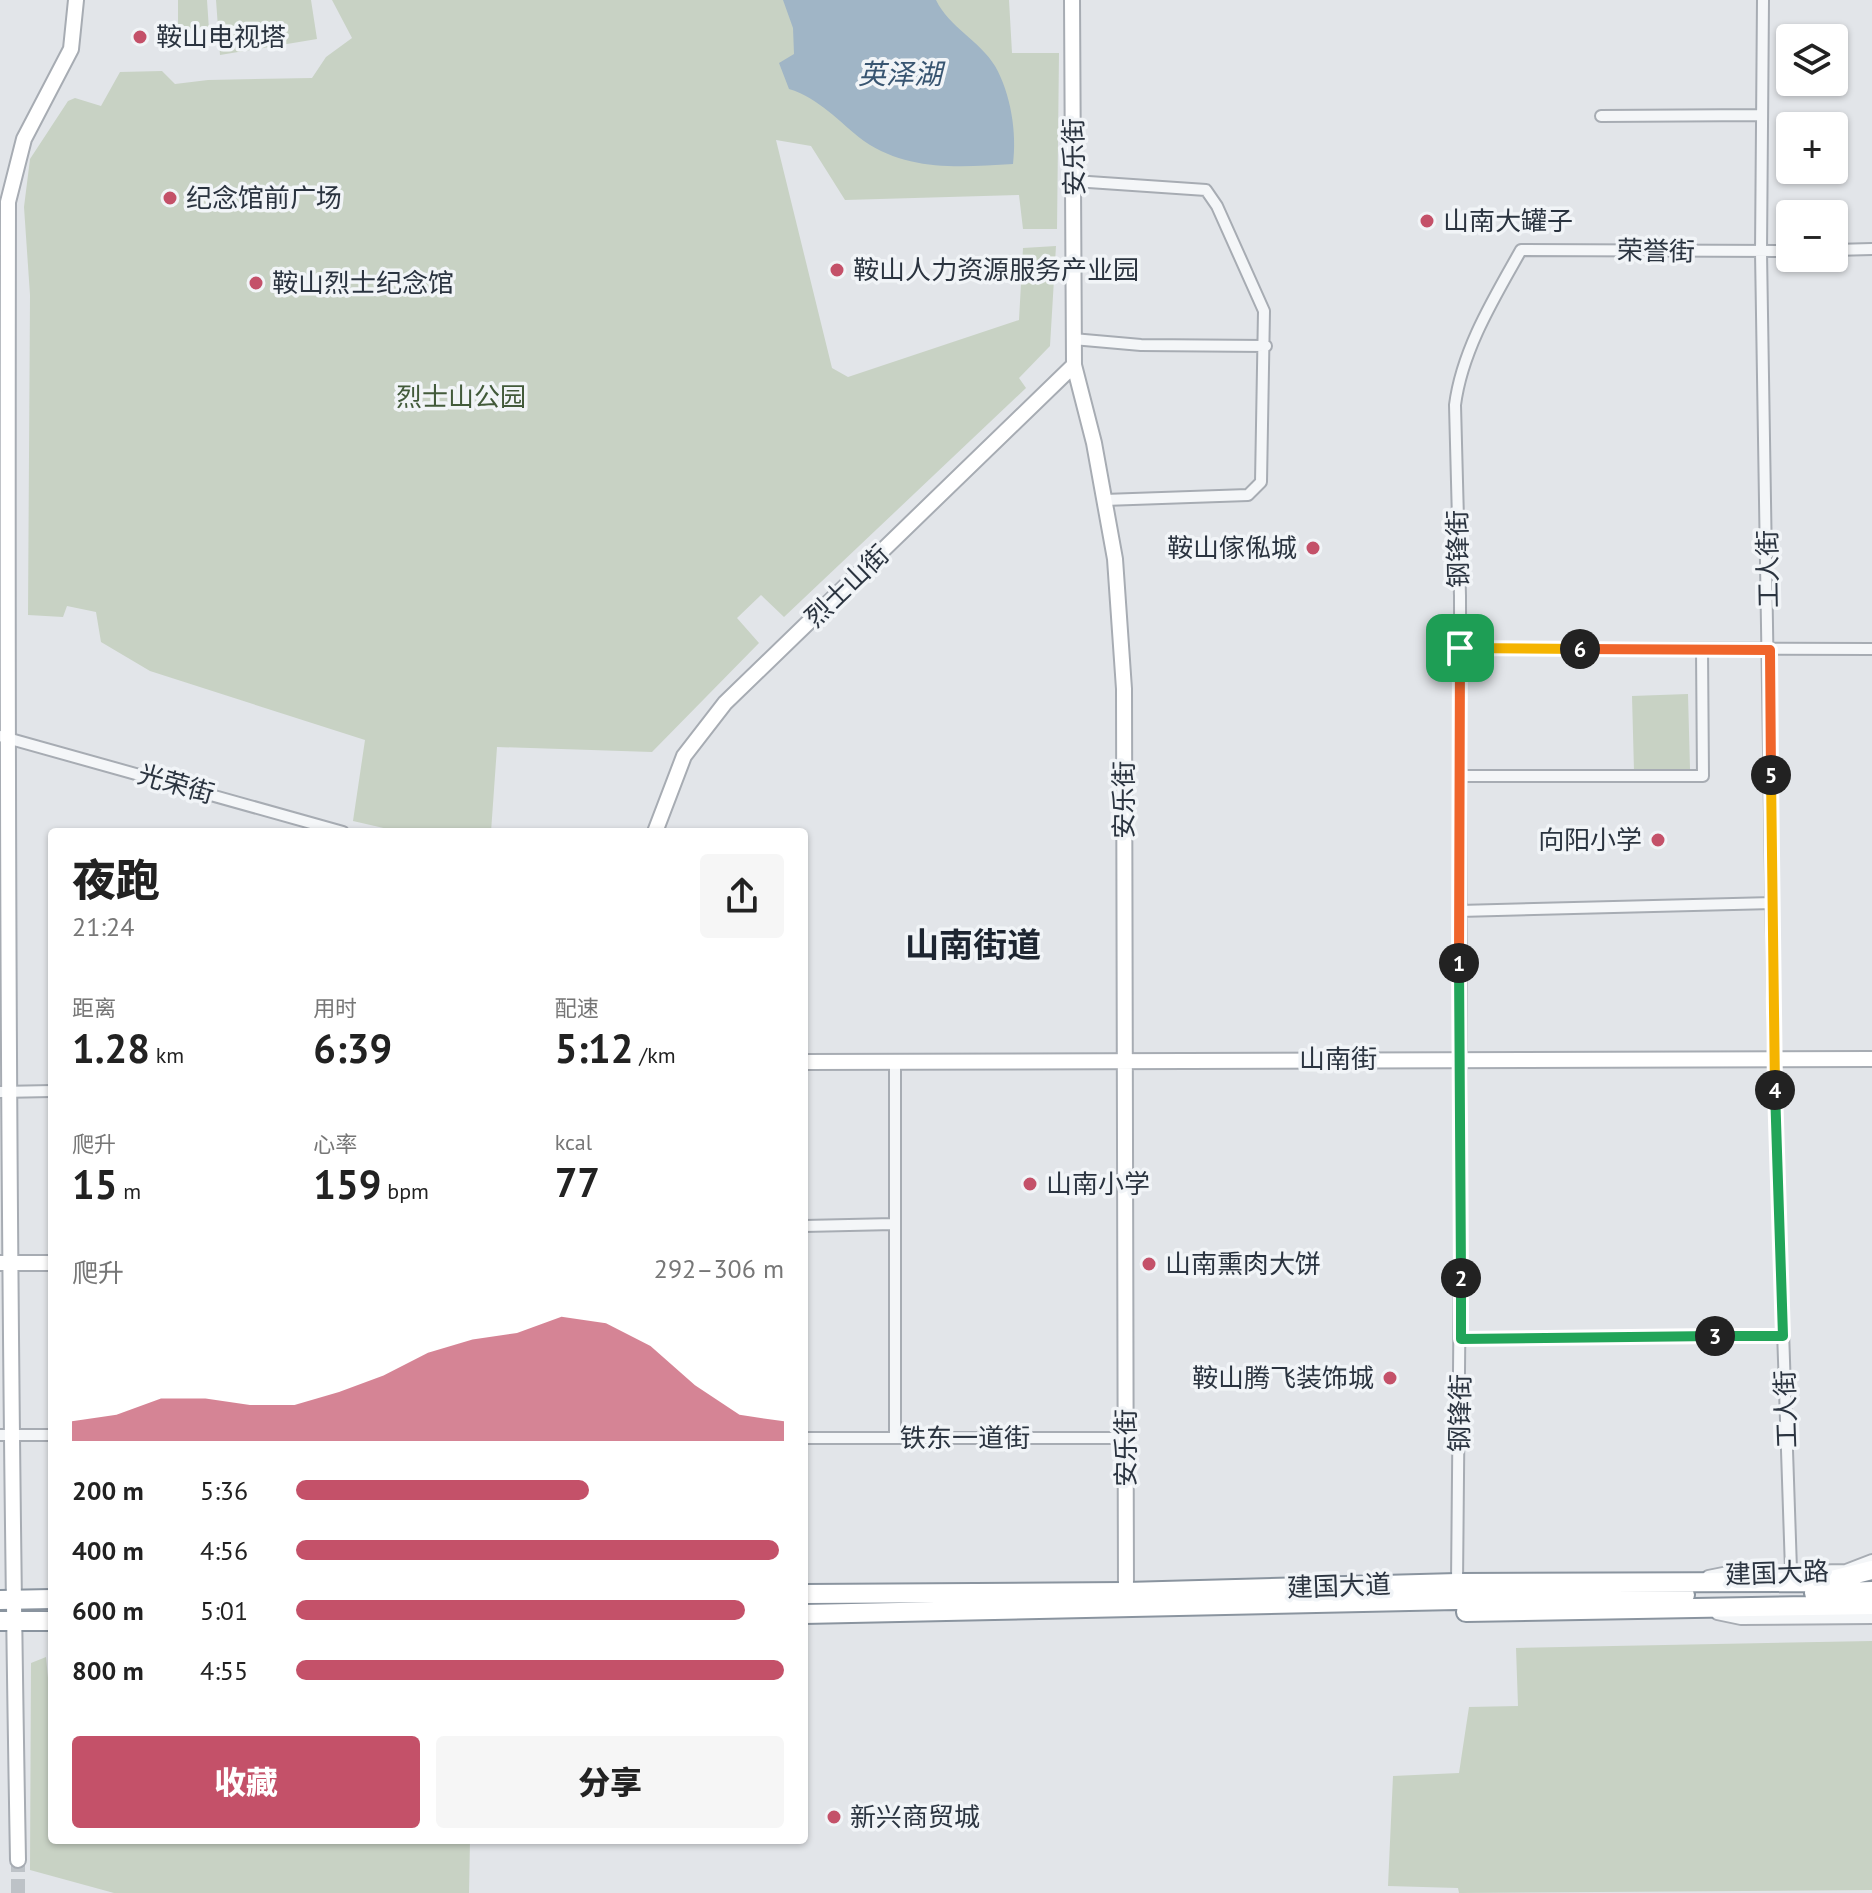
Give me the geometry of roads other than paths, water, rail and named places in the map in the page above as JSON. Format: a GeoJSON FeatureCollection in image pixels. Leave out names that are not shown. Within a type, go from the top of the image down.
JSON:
{"type":"FeatureCollection","features":[{"type":"Feature","properties":{"kind":"highway","name":"建国大道"},"geometry":{"type":"LineString","coordinates":[[808,1614],[1457,1583],[1824,1582],[1872,1570]]}},
{"type":"Feature","properties":{"kind":"highway","name":"建国大道"},"geometry":{"type":"LineString","coordinates":[[808,1594],[1126,1598],[1328,1605],[1872,1591]]}},
{"type":"Feature","properties":{"kind":"highway"},"geometry":{"type":"LineString","coordinates":[[5,1595],[48,1599]]}},
{"type":"Feature","properties":{"kind":"highway"},"geometry":{"type":"LineString","coordinates":[[1328,1605],[1439,1612],[1872,1605]]}},
{"type":"Feature","properties":{"kind":"highway"},"geometry":{"type":"LineString","coordinates":[[7,1621],[48,1621]]}},
{"type":"Feature","properties":{"kind":"main road"},"geometry":{"type":"LineString","coordinates":[[18,1860],[5,1595],[4,392],[8,202],[24,139],[71,49],[76,0]]}},
{"type":"Feature","properties":{"kind":"main road","name":"安乐街"},"geometry":{"type":"LineString","coordinates":[[1072,0],[1074,365],[1115,559],[1124,689],[1126,1598]]}},
{"type":"Feature","properties":{"kind":"main road","name":"烈士山街"},"geometry":{"type":"LineString","coordinates":[[657,828],[684,756],[725,703],[1074,365]]}},
{"type":"Feature","properties":{"kind":"main road","name":"山南街"},"geometry":{"type":"LineString","coordinates":[[808,1062],[1872,1059]]}},
{"type":"Feature","properties":{"kind":"main road"},"geometry":{"type":"LineString","coordinates":[[5,1263],[48,1263]]}},
{"type":"Feature","properties":{"kind":"street","name":"工人街"},"geometry":{"type":"LineString","coordinates":[[1763,0],[1761,252],[1770,650],[1774,1061],[1791,1570]]}},
{"type":"Feature","properties":{"kind":"street"},"geometry":{"type":"LineString","coordinates":[[1601,116],[1762,115]]}},
{"type":"Feature","properties":{"kind":"street"},"geometry":{"type":"LineString","coordinates":[[1074,181],[1206,190],[1217,206],[1264,311],[1266,346],[1261,482],[1248,495],[1104,500]]}},
{"type":"Feature","properties":{"kind":"street"},"geometry":{"type":"LineString","coordinates":[[1848,250],[1872,249]]}},
{"type":"Feature","properties":{"kind":"street","name":"荣誉街"},"geometry":{"type":"LineString","coordinates":[[1521,250],[1776,251]]}},
{"type":"Feature","properties":{"kind":"street","name":"钢锋街"},"geometry":{"type":"LineString","coordinates":[[1457,1583],[1461,1339],[1460,648],[1455,405],[1459,378],[1469,350],[1521,250]]}},
{"type":"Feature","properties":{"kind":"street"},"geometry":{"type":"LineString","coordinates":[[1073,339],[1141,345],[1266,346]]}},
{"type":"Feature","properties":{"kind":"street"},"geometry":{"type":"LineString","coordinates":[[1460,648],[1872,649]]}},
{"type":"Feature","properties":{"kind":"street"},"geometry":{"type":"LineString","coordinates":[[1459,776],[1703,776],[1702,650]]}},
{"type":"Feature","properties":{"kind":"street","name":"光荣街"},"geometry":{"type":"LineString","coordinates":[[5,736],[329,828]]}},
{"type":"Feature","properties":{"kind":"street"},"geometry":{"type":"LineString","coordinates":[[1459,911],[1773,903]]}},
{"type":"Feature","properties":{"kind":"street"},"geometry":{"type":"LineString","coordinates":[[895,1062],[895,1438]]}},
{"type":"Feature","properties":{"kind":"street"},"geometry":{"type":"LineString","coordinates":[[3,1092],[48,1091]]}},
{"type":"Feature","properties":{"kind":"street"},"geometry":{"type":"LineString","coordinates":[[808,1226],[894,1224]]}},
{"type":"Feature","properties":{"kind":"street"},"geometry":{"type":"LineString","coordinates":[[1461,1339],[1783,1336]]}},
{"type":"Feature","properties":{"kind":"street"},"geometry":{"type":"LineString","coordinates":[[6,1435],[48,1435]]}},
{"type":"Feature","properties":{"kind":"street","name":"铁东一道街"},"geometry":{"type":"LineString","coordinates":[[808,1438],[1126,1438]]}},
{"type":"Feature","properties":{"kind":"street","name":"建国大路"},"geometry":{"type":"LineString","coordinates":[[1681,1583],[1728,1572],[1846,1570],[1872,1560]]}},
{"type":"Feature","properties":{"kind":"street"},"geometry":{"type":"LineString","coordinates":[[1688,1608],[1741,1619],[1872,1618]]}},
{"type":"Feature","properties":{"kind":"water","name":"英泽湖"},"geometry":{"type":"Polygon","coordinates":[[[783,0],[936,0],[949,18],[989,57],[1001,77],[1012,114],[1013,164],[936,165],[899,158],[864,141],[819,104],[789,89],[779,63],[794,54],[793,28],[783,0]]]}},
{"type":"Feature","properties":{"kind":"tunnel"},"geometry":{"type":"LineString","coordinates":[[18,1860],[18,1893]]}},
{"type":"Feature","properties":{"kind":"place","name":"鞍山电视塔"},"geometry":{"type":"Point","coordinates":[140,37]}},
{"type":"Feature","properties":{"kind":"place","name":"纪念馆前广场"},"geometry":{"type":"Point","coordinates":[170,198]}},
{"type":"Feature","properties":{"kind":"place","name":"山南大罐子"},"geometry":{"type":"Point","coordinates":[1427,221]}},
{"type":"Feature","properties":{"kind":"place","name":"鞍山人力资源服务产业园"},"geometry":{"type":"Point","coordinates":[837,270]}},
{"type":"Feature","properties":{"kind":"place","name":"鞍山烈士纪念馆"},"geometry":{"type":"Point","coordinates":[256,283]}},
{"type":"Feature","properties":{"kind":"place","name":"鞍山傢俬城"},"geometry":{"type":"Point","coordinates":[1313,548]}},
{"type":"Feature","properties":{"kind":"place","name":"向阳小学"},"geometry":{"type":"Point","coordinates":[1658,840]}},
{"type":"Feature","properties":{"kind":"place","name":"山南小学"},"geometry":{"type":"Point","coordinates":[1030,1184]}},
{"type":"Feature","properties":{"kind":"place","name":"山南熏肉大饼"},"geometry":{"type":"Point","coordinates":[1149,1264]}},
{"type":"Feature","properties":{"kind":"place","name":"鞍山腾飞装饰城"},"geometry":{"type":"Point","coordinates":[1390,1378]}},
{"type":"Feature","properties":{"kind":"place","name":"新兴商贸城"},"geometry":{"type":"Point","coordinates":[834,1817]}},
{"type":"Feature","properties":{"kind":"district","name":"山南街道"},"geometry":{"type":"Point","coordinates":[973,945]}},
{"type":"Feature","properties":{"kind":"park label","name":"烈士山公园"},"geometry":{"type":"Point","coordinates":[461,397]}}]}
